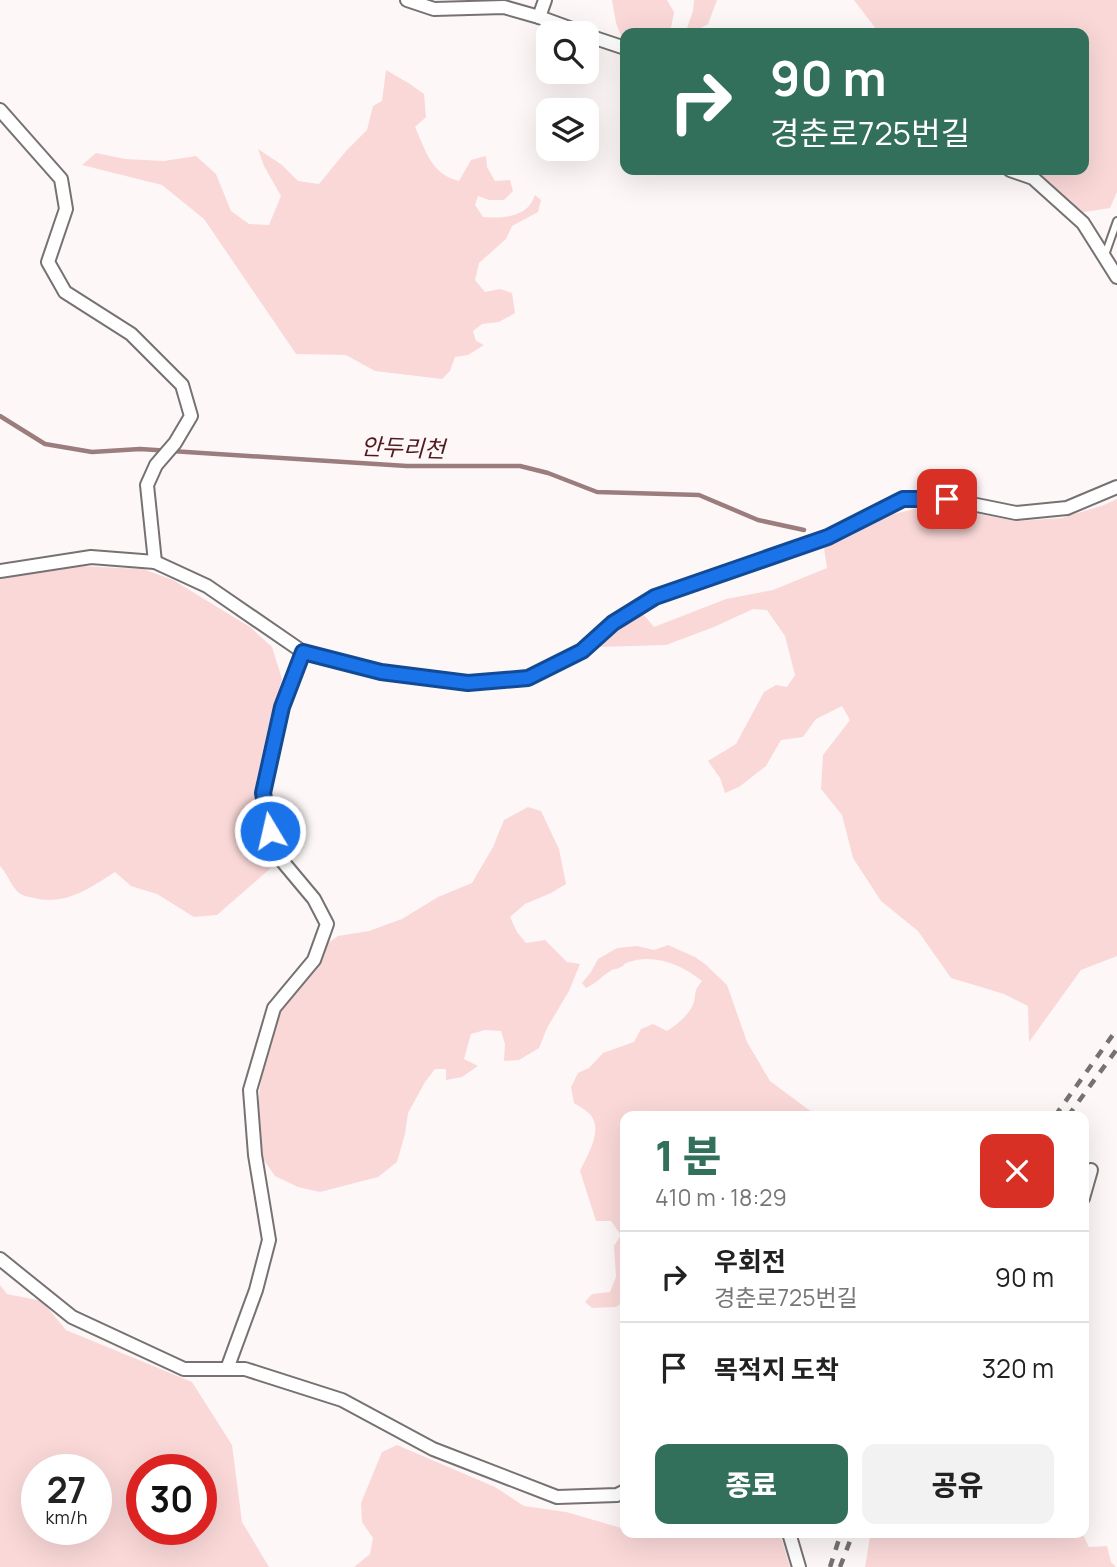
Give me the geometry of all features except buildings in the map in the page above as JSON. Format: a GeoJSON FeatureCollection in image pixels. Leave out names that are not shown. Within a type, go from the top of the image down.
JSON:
{"type":"FeatureCollection","features":[{"type":"Feature","properties":{"kind":"street"},"geometry":{"type":"LineString","coordinates":[[407,0],[434,9],[504,7],[552,21]]}},
{"type":"Feature","properties":{"kind":"street"},"geometry":{"type":"LineString","coordinates":[[539,16],[545,0]]}},
{"type":"Feature","properties":{"kind":"street"},"geometry":{"type":"LineString","coordinates":[[599,40],[620,47]]}},
{"type":"Feature","properties":{"kind":"street"},"geometry":{"type":"LineString","coordinates":[[0,110],[61,178],[66,209],[48,262],[65,292],[131,334],[182,385],[191,416],[175,443],[156,465],[147,485],[155,562]]}},
{"type":"Feature","properties":{"kind":"street"},"geometry":{"type":"LineString","coordinates":[[1024,175],[1032,178],[1083,223],[1112,267]]}},
{"type":"Feature","properties":{"kind":"street"},"geometry":{"type":"LineString","coordinates":[[0,571],[91,557],[155,562],[207,586],[303,652],[381,672],[468,683],[528,678],[582,651],[613,623],[655,597],[828,537],[903,499],[947,499],[1016,513],[1067,508],[1117,487]]}},
{"type":"Feature","properties":{"kind":"street"},"geometry":{"type":"LineString","coordinates":[[227,1369],[256,1290],[270,1240],[255,1155],[250,1090],[274,1008],[314,960],[327,924],[314,899],[273,850],[263,793],[282,707],[303,652]]}},
{"type":"Feature","properties":{"kind":"street"},"geometry":{"type":"LineString","coordinates":[[1089,1177],[1091,1170]]}},
{"type":"Feature","properties":{"kind":"street"},"geometry":{"type":"LineString","coordinates":[[0,1259],[72,1317],[184,1368],[245,1369],[342,1400],[433,1449],[557,1497],[620,1493]]}},
{"type":"Feature","properties":{"kind":"street"},"geometry":{"type":"LineString","coordinates":[[790,1538],[799,1567]]}},
{"type":"Feature","properties":{"kind":"lane"},"geometry":{"type":"LineString","coordinates":[[1112,267],[1117,221]]}},
{"type":"Feature","properties":{"kind":"shaded area"},"geometry":{"type":"Polygon","coordinates":[[[612,0],[667,0],[674,12],[671,28],[620,28],[620,33],[612,0]]]}},
{"type":"Feature","properties":{"kind":"shaded area"},"geometry":{"type":"Polygon","coordinates":[[[694,0],[717,0],[708,24],[701,28],[687,28],[694,0]]]}},
{"type":"Feature","properties":{"kind":"shaded area"},"geometry":{"type":"Polygon","coordinates":[[[854,0],[1117,0],[1117,192],[1110,208],[1078,213],[1037,175],[1089,175],[1089,28],[875,28],[854,0]]]}},
{"type":"Feature","properties":{"kind":"shaded area"},"geometry":{"type":"Polygon","coordinates":[[[386,70],[424,94],[426,117],[415,127],[426,153],[442,173],[459,181],[471,160],[486,156],[487,167],[495,181],[510,180],[513,191],[504,200],[489,200],[478,196],[475,205],[483,217],[514,215],[529,206],[535,195],[541,200],[538,212],[512,226],[506,239],[479,263],[475,280],[485,292],[500,289],[512,293],[515,313],[499,322],[482,324],[473,331],[476,341],[484,345],[468,355],[455,357],[450,371],[442,379],[375,371],[346,355],[296,354],[204,219],[162,185],[82,165],[96,153],[125,159],[164,161],[196,156],[216,174],[231,211],[249,224],[269,225],[281,196],[258,149],[282,165],[298,181],[319,184],[367,130],[373,106],[382,101],[386,70]]]}},
{"type":"Feature","properties":{"kind":"shaded area"},"geometry":{"type":"Polygon","coordinates":[[[1117,499],[1117,956],[1081,970],[1029,1042],[1028,1006],[1004,994],[951,978],[918,931],[881,901],[853,858],[842,815],[821,789],[823,755],[850,720],[842,706],[816,719],[803,737],[781,740],[766,766],[739,787],[725,793],[720,778],[708,761],[736,744],[764,692],[776,685],[787,687],[795,675],[785,636],[767,610],[753,609],[666,645],[597,647],[604,638],[643,614],[654,627],[726,599],[773,590],[827,568],[824,548],[890,515],[923,507],[1016,521],[1062,518],[1117,499]]]}},
{"type":"Feature","properties":{"kind":"shaded area"},"geometry":{"type":"Polygon","coordinates":[[[78,566],[143,569],[173,580],[250,627],[272,647],[282,679],[256,782],[255,837],[272,867],[217,915],[194,917],[157,894],[131,886],[115,872],[67,898],[45,900],[30,897],[16,890],[0,866],[0,577],[78,566]]]}},
{"type":"Feature","properties":{"kind":"shaded area"},"geometry":{"type":"Polygon","coordinates":[[[528,807],[541,811],[559,849],[566,884],[525,904],[510,917],[526,943],[545,940],[567,962],[580,964],[539,1048],[519,1060],[504,1061],[505,1044],[501,1031],[485,1030],[471,1034],[464,1059],[478,1066],[462,1077],[446,1080],[446,1069],[435,1069],[408,1113],[397,1162],[378,1177],[320,1192],[298,1187],[275,1176],[263,1159],[257,1117],[261,1077],[272,1044],[275,1015],[292,992],[314,971],[328,943],[338,936],[369,931],[402,919],[438,897],[472,883],[493,847],[504,820],[528,807]]]}},
{"type":"Feature","properties":{"kind":"shaded area"},"geometry":{"type":"Polygon","coordinates":[[[668,945],[695,957],[727,985],[747,1042],[770,1081],[810,1111],[620,1111],[620,1234],[611,1221],[596,1221],[580,1171],[592,1144],[595,1123],[588,1113],[574,1103],[571,1087],[578,1073],[589,1068],[603,1053],[634,1042],[641,1029],[653,1024],[667,1031],[675,1025],[690,1011],[696,989],[702,981],[668,962],[648,959],[626,963],[586,988],[582,983],[598,959],[617,948],[637,946],[654,950],[668,945]]]}},
{"type":"Feature","properties":{"kind":"shaded area"},"geometry":{"type":"Polygon","coordinates":[[[620,1237],[620,1304],[616,1307],[592,1308],[585,1302],[592,1294],[610,1292],[616,1277],[614,1246],[620,1237]]]}},
{"type":"Feature","properties":{"kind":"shaded area"},"geometry":{"type":"Polygon","coordinates":[[[0,1285],[7,1294],[42,1301],[66,1330],[192,1382],[232,1445],[242,1522],[269,1567],[0,1567],[0,1285]]]}},
{"type":"Feature","properties":{"kind":"shaded area"},"geometry":{"type":"Polygon","coordinates":[[[397,1445],[495,1487],[524,1506],[566,1512],[620,1528],[620,1538],[781,1538],[790,1567],[354,1567],[370,1554],[373,1538],[362,1522],[361,1503],[382,1452],[397,1445]]]}},
{"type":"Feature","properties":{"kind":"shaded area"},"geometry":{"type":"Polygon","coordinates":[[[870,1538],[1084,1538],[1089,1547],[1107,1546],[1111,1562],[1116,1567],[865,1567],[870,1538]]]}},
{"type":"Feature","properties":{"kind":"waterway","name":"안두리천"},"geometry":{"type":"LineString","coordinates":[[0,416],[45,444],[92,452],[140,449],[407,466],[520,466],[548,473],[597,492],[699,495],[758,520],[804,530]]}},
{"type":"Feature","properties":{"kind":"railway"},"geometry":{"type":"LineString","coordinates":[[1059,1111],[1117,1029]]}},
{"type":"Feature","properties":{"kind":"railway"},"geometry":{"type":"LineString","coordinates":[[1072,1111],[1117,1049]]}},
{"type":"Feature","properties":{"kind":"railway"},"geometry":{"type":"LineString","coordinates":[[830,1567],[839,1538]]}},
{"type":"Feature","properties":{"kind":"railway"},"geometry":{"type":"LineString","coordinates":[[840,1567],[851,1538]]}},
{"type":"Feature","properties":{"kind":"route"},"geometry":{"type":"LineString","coordinates":[[270,831],[263,793],[282,707],[303,652],[381,672],[468,683],[528,678],[582,651],[613,623],[655,597],[828,537],[903,499],[947,499]]}}]}
